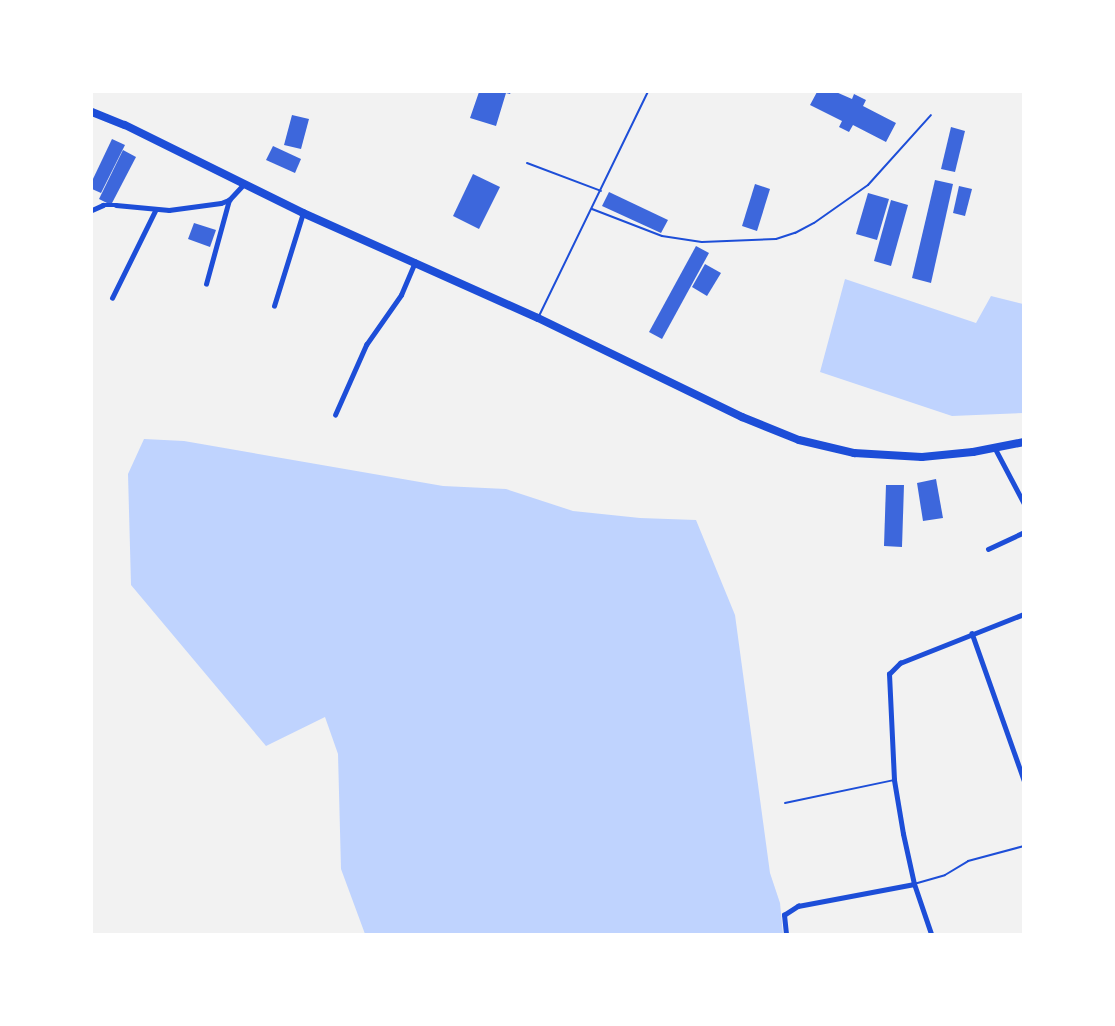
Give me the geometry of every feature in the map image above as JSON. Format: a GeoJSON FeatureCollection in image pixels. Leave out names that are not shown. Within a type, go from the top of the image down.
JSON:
{"type":"FeatureCollection","features":[{"type":"Feature","properties":{"kind":"main road"},"geometry":{"type":"LineString","coordinates":[[92,112],[125,125],[303,213],[538,318],[742,417],[799,440],[854,453],[902,457],[940,456],[1023,442]]}},
{"type":"Feature","properties":{"kind":"street"},"geometry":{"type":"LineString","coordinates":[[206,284],[230,200],[244,184]]}},
{"type":"Feature","properties":{"kind":"street"},"geometry":{"type":"LineString","coordinates":[[92,210],[103,205],[116,205],[155,211],[230,200]]}},
{"type":"Feature","properties":{"kind":"street"},"geometry":{"type":"LineString","coordinates":[[112,298],[155,211]]}},
{"type":"Feature","properties":{"kind":"street"},"geometry":{"type":"LineString","coordinates":[[274,306],[303,213]]}},
{"type":"Feature","properties":{"kind":"street"},"geometry":{"type":"LineString","coordinates":[[335,415],[366,345],[401,295],[415,262]]}},
{"type":"Feature","properties":{"kind":"street"},"geometry":{"type":"LineString","coordinates":[[995,448],[1023,503]]}},
{"type":"Feature","properties":{"kind":"street"},"geometry":{"type":"LineString","coordinates":[[988,549],[1023,532]]}},
{"type":"Feature","properties":{"kind":"street"},"geometry":{"type":"LineString","coordinates":[[931,934],[914,884],[894,780],[889,674],[900,663],[1023,614]]}},
{"type":"Feature","properties":{"kind":"street"},"geometry":{"type":"LineString","coordinates":[[972,633],[1023,780]]}},
{"type":"Feature","properties":{"kind":"street"},"geometry":{"type":"LineString","coordinates":[[786,934],[784,915],[798,906],[914,884]]}},
{"type":"Feature","properties":{"kind":"lane"},"geometry":{"type":"LineString","coordinates":[[538,318],[648,92]]}},
{"type":"Feature","properties":{"kind":"lane"},"geometry":{"type":"LineString","coordinates":[[592,209],[662,236],[702,242],[776,238],[805,228],[868,185],[931,115]]}},
{"type":"Feature","properties":{"kind":"lane"},"geometry":{"type":"LineString","coordinates":[[527,163],[601,191]]}},
{"type":"Feature","properties":{"kind":"lane"},"geometry":{"type":"LineString","coordinates":[[785,803],[894,780]]}},
{"type":"Feature","properties":{"kind":"lane"},"geometry":{"type":"LineString","coordinates":[[914,884],[945,875],[968,861],[1023,846]]}},
{"type":"Feature","properties":{"kind":"water"},"geometry":{"type":"Polygon","coordinates":[[[845,279],[976,323],[991,296],[1023,304],[1023,413],[952,416],[820,372],[845,279]]]}},
{"type":"Feature","properties":{"kind":"water"},"geometry":{"type":"Polygon","coordinates":[[[144,439],[184,441],[443,486],[506,489],[573,511],[640,518],[696,520],[735,615],[770,873],[780,903],[783,934],[365,934],[341,869],[338,754],[325,717],[266,746],[131,585],[128,474],[144,439]]]}},
{"type":"Feature","properties":{"kind":"building"},"geometry":{"type":"Polygon","coordinates":[[[479,92],[511,92],[506,93],[496,126],[470,118],[479,92]]]}},
{"type":"Feature","properties":{"kind":"building"},"geometry":{"type":"Polygon","coordinates":[[[817,92],[836,92],[852,99],[854,94],[866,100],[863,106],[896,123],[886,142],[853,125],[849,132],[839,127],[842,121],[810,105],[817,92]]]}},
{"type":"Feature","properties":{"kind":"building"},"geometry":{"type":"Polygon","coordinates":[[[292,115],[309,119],[301,149],[284,145],[292,115]]]}},
{"type":"Feature","properties":{"kind":"building"},"geometry":{"type":"Polygon","coordinates":[[[951,127],[965,131],[955,172],[941,169],[951,127]]]}},
{"type":"Feature","properties":{"kind":"building"},"geometry":{"type":"Polygon","coordinates":[[[112,139],[125,145],[101,193],[92,189],[92,181],[112,139]]]}},
{"type":"Feature","properties":{"kind":"building"},"geometry":{"type":"Polygon","coordinates":[[[273,146],[301,159],[295,173],[266,160],[273,146]]]}},
{"type":"Feature","properties":{"kind":"building"},"geometry":{"type":"Polygon","coordinates":[[[123,150],[136,157],[111,205],[99,199],[123,150]]]}},
{"type":"Feature","properties":{"kind":"building"},"geometry":{"type":"Polygon","coordinates":[[[473,174],[500,187],[479,229],[453,216],[473,174]]]}},
{"type":"Feature","properties":{"kind":"building"},"geometry":{"type":"Polygon","coordinates":[[[935,180],[953,184],[931,283],[912,278],[935,180]]]}},
{"type":"Feature","properties":{"kind":"building"},"geometry":{"type":"Polygon","coordinates":[[[755,184],[770,189],[757,231],[742,226],[755,184]]]}},
{"type":"Feature","properties":{"kind":"building"},"geometry":{"type":"Polygon","coordinates":[[[959,186],[972,189],[965,216],[953,213],[959,186]]]}},
{"type":"Feature","properties":{"kind":"building"},"geometry":{"type":"Polygon","coordinates":[[[609,192],[668,220],[661,233],[602,206],[609,192]]]}},
{"type":"Feature","properties":{"kind":"building"},"geometry":{"type":"Polygon","coordinates":[[[868,193],[889,199],[877,240],[856,234],[868,193]]]}},
{"type":"Feature","properties":{"kind":"building"},"geometry":{"type":"Polygon","coordinates":[[[891,200],[908,205],[891,266],[874,261],[891,200]]]}},
{"type":"Feature","properties":{"kind":"building"},"geometry":{"type":"Polygon","coordinates":[[[194,223],[216,230],[210,247],[188,239],[194,223]]]}},
{"type":"Feature","properties":{"kind":"building"},"geometry":{"type":"Polygon","coordinates":[[[696,246],[709,253],[662,339],[649,332],[696,246]]]}},
{"type":"Feature","properties":{"kind":"building"},"geometry":{"type":"Polygon","coordinates":[[[705,264],[721,273],[707,296],[692,287],[705,264]]]}},
{"type":"Feature","properties":{"kind":"building"},"geometry":{"type":"Polygon","coordinates":[[[936,479],[943,518],[923,521],[917,483],[936,479]]]}},
{"type":"Feature","properties":{"kind":"building"},"geometry":{"type":"Polygon","coordinates":[[[886,485],[904,485],[902,547],[884,546],[886,485]]]}}]}
